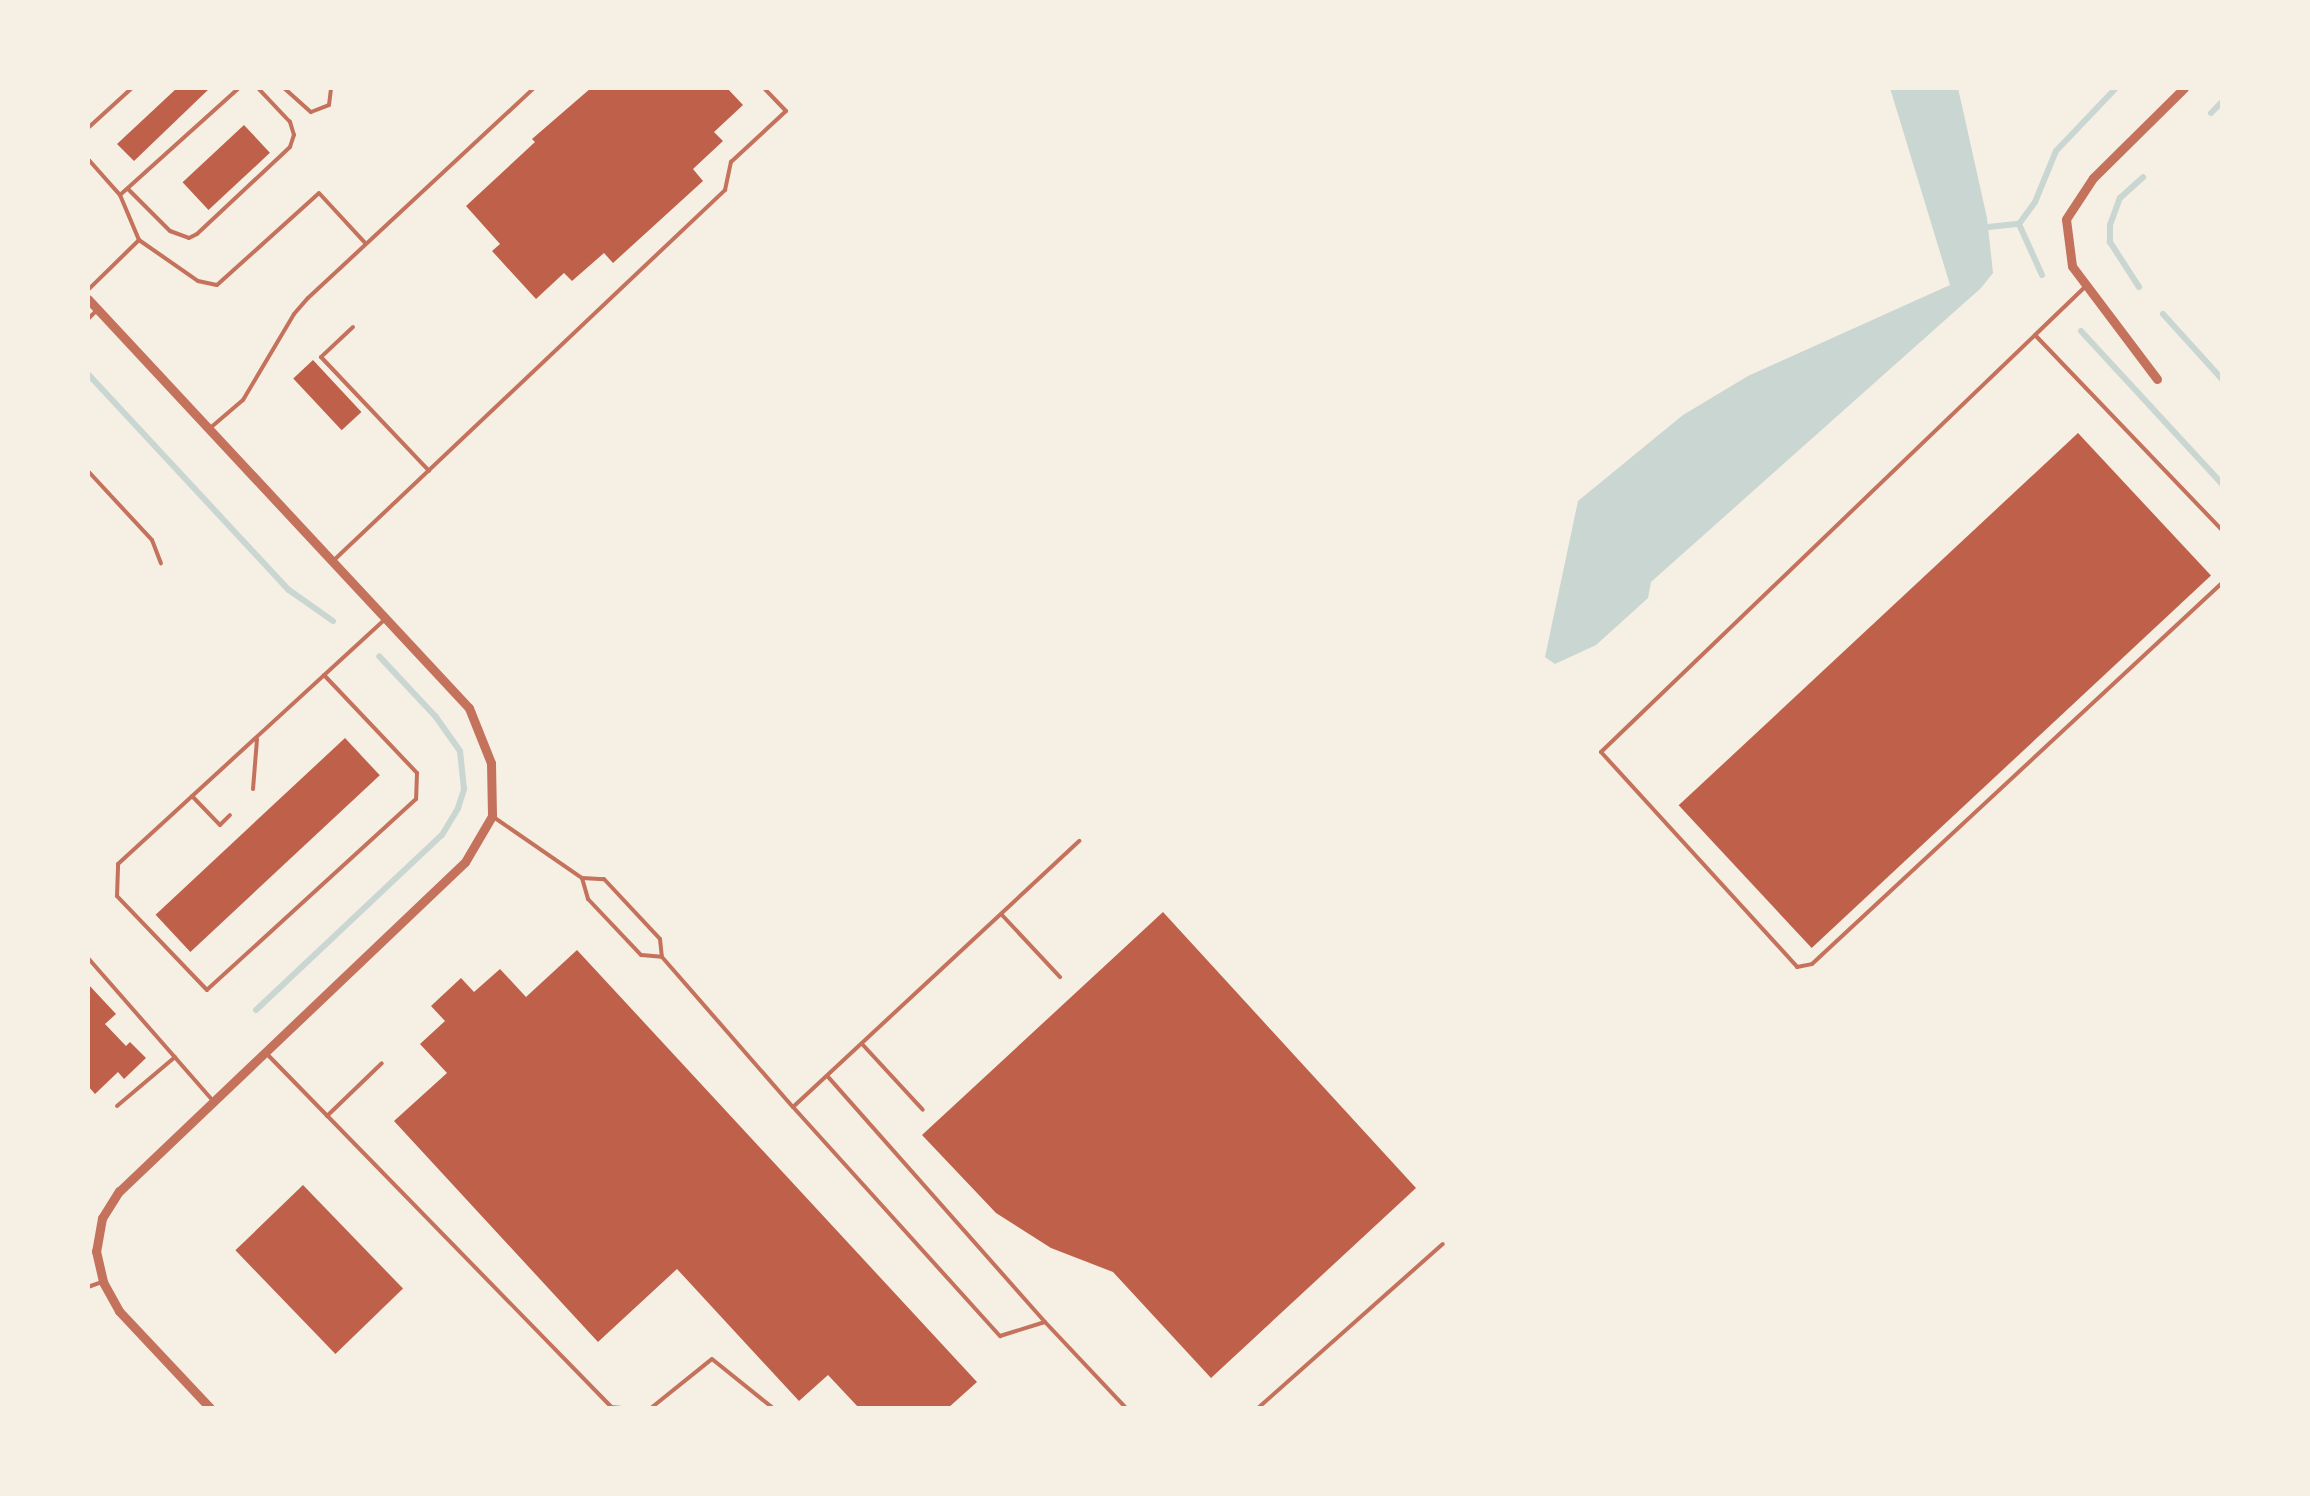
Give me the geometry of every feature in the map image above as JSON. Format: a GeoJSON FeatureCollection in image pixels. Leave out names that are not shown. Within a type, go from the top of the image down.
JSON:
{"type":"FeatureCollection","features":[{"type":"Feature","properties":{"kind":"street"},"geometry":{"type":"LineString","coordinates":[[2157,379],[2072,266],[2066,219],[2092,178],[2184,88]]}},
{"type":"Feature","properties":{"kind":"street"},"geometry":{"type":"LineString","coordinates":[[88,299],[469,708],[491,763],[492,816],[465,862],[119,1191],[102,1218],[96,1251],[103,1282],[119,1311],[210,1408]]}},
{"type":"Feature","properties":{"kind":"lane"},"geometry":{"type":"LineString","coordinates":[[88,128],[132,88]]}},
{"type":"Feature","properties":{"kind":"lane"},"geometry":{"type":"LineString","coordinates":[[120,196],[239,88]]}},
{"type":"Feature","properties":{"kind":"lane"},"geometry":{"type":"LineString","coordinates":[[128,189],[170,232],[190,238],[197,234],[290,147],[294,135],[290,122],[258,88]]}},
{"type":"Feature","properties":{"kind":"lane"},"geometry":{"type":"LineString","coordinates":[[284,88],[311,112],[329,104],[332,88]]}},
{"type":"Feature","properties":{"kind":"lane"},"geometry":{"type":"LineString","coordinates":[[209,430],[242,400],[294,314],[533,88]]}},
{"type":"Feature","properties":{"kind":"lane"},"geometry":{"type":"LineString","coordinates":[[333,561],[725,190],[731,162],[786,111],[764,88]]}},
{"type":"Feature","properties":{"kind":"lane"},"geometry":{"type":"LineString","coordinates":[[88,147],[88,159],[120,196],[139,240],[198,282],[217,285],[320,194],[366,244]]}},
{"type":"Feature","properties":{"kind":"lane"},"geometry":{"type":"LineString","coordinates":[[88,290],[139,240]]}},
{"type":"Feature","properties":{"kind":"lane"},"geometry":{"type":"LineString","coordinates":[[2086,285],[1602,752],[1797,967],[1812,964],[2222,583]]}},
{"type":"Feature","properties":{"kind":"lane"},"geometry":{"type":"LineString","coordinates":[[88,319],[98,310]]}},
{"type":"Feature","properties":{"kind":"lane"},"geometry":{"type":"LineString","coordinates":[[354,327],[322,357],[429,471]]}},
{"type":"Feature","properties":{"kind":"lane"},"geometry":{"type":"LineString","coordinates":[[2035,335],[2222,530]]}},
{"type":"Feature","properties":{"kind":"lane"},"geometry":{"type":"LineString","coordinates":[[88,470],[152,540],[161,563]]}},
{"type":"Feature","properties":{"kind":"lane"},"geometry":{"type":"LineString","coordinates":[[324,674],[417,773],[416,799],[207,990],[117,896],[114,882],[118,864],[256,736],[324,674],[386,618]]}},
{"type":"Feature","properties":{"kind":"lane"},"geometry":{"type":"LineString","coordinates":[[253,789],[256,736]]}},
{"type":"Feature","properties":{"kind":"lane"},"geometry":{"type":"LineString","coordinates":[[192,796],[220,826],[230,815]]}},
{"type":"Feature","properties":{"kind":"lane"},"geometry":{"type":"LineString","coordinates":[[492,816],[582,878],[604,879],[660,939],[662,957],[1000,1336],[1046,1322]]}},
{"type":"Feature","properties":{"kind":"lane"},"geometry":{"type":"LineString","coordinates":[[794,1107],[1079,841]]}},
{"type":"Feature","properties":{"kind":"lane"},"geometry":{"type":"LineString","coordinates":[[582,878],[588,900],[641,955],[662,957]]}},
{"type":"Feature","properties":{"kind":"lane"},"geometry":{"type":"LineString","coordinates":[[1001,914],[1060,977]]}},
{"type":"Feature","properties":{"kind":"lane"},"geometry":{"type":"LineString","coordinates":[[88,958],[213,1101]]}},
{"type":"Feature","properties":{"kind":"lane"},"geometry":{"type":"LineString","coordinates":[[862,1045],[923,1110]]}},
{"type":"Feature","properties":{"kind":"lane"},"geometry":{"type":"LineString","coordinates":[[264,1052],[611,1406],[622,1408]]}},
{"type":"Feature","properties":{"kind":"lane"},"geometry":{"type":"LineString","coordinates":[[117,1106],[174,1058]]}},
{"type":"Feature","properties":{"kind":"lane"},"geometry":{"type":"LineString","coordinates":[[327,1116],[382,1063]]}},
{"type":"Feature","properties":{"kind":"lane"},"geometry":{"type":"LineString","coordinates":[[828,1077],[1126,1408]]}},
{"type":"Feature","properties":{"kind":"lane"},"geometry":{"type":"LineString","coordinates":[[1258,1408],[1443,1244]]}},
{"type":"Feature","properties":{"kind":"lane"},"geometry":{"type":"LineString","coordinates":[[88,1287],[103,1282]]}},
{"type":"Feature","properties":{"kind":"lane"},"geometry":{"type":"LineString","coordinates":[[651,1408],[712,1359],[773,1408]]}},
{"type":"Feature","properties":{"kind":"shaded area"},"geometry":{"type":"Polygon","coordinates":[[[1890,88],[1958,88],[1987,218],[1993,273],[1981,288],[1651,582],[1648,598],[1596,645],[1555,664],[1545,657],[1578,501],[1683,415],[1748,376],[1950,285],[1890,88]]]}},
{"type":"Feature","properties":{"kind":"building"},"geometry":{"type":"Polygon","coordinates":[[[177,88],[210,88],[134,161],[117,144],[177,88]]]}},
{"type":"Feature","properties":{"kind":"building"},"geometry":{"type":"Polygon","coordinates":[[[591,88],[727,88],[743,105],[714,132],[723,141],[693,169],[703,181],[613,263],[604,253],[572,281],[564,273],[536,299],[492,251],[500,244],[466,206],[535,142],[532,139],[591,88]]]}},
{"type":"Feature","properties":{"kind":"building"},"geometry":{"type":"Polygon","coordinates":[[[244,125],[270,153],[208,210],[183,182],[244,125]]]}},
{"type":"Feature","properties":{"kind":"building"},"geometry":{"type":"Polygon","coordinates":[[[313,360],[361,412],[342,430],[293,378],[313,360]]]}},
{"type":"Feature","properties":{"kind":"building"},"geometry":{"type":"Polygon","coordinates":[[[2078,433],[2211,576],[1812,948],[1679,805],[2078,433]]]}},
{"type":"Feature","properties":{"kind":"building"},"geometry":{"type":"Polygon","coordinates":[[[345,738],[380,775],[190,952],[156,915],[345,738]]]}},
{"type":"Feature","properties":{"kind":"building"},"geometry":{"type":"Polygon","coordinates":[[[1163,912],[1416,1188],[1211,1378],[1113,1272],[1051,1248],[996,1213],[922,1135],[1163,912]]]}},
{"type":"Feature","properties":{"kind":"building"},"geometry":{"type":"Polygon","coordinates":[[[577,950],[977,1382],[948,1408],[859,1408],[828,1375],[799,1401],[677,1269],[598,1342],[394,1121],[447,1073],[420,1044],[445,1021],[431,1006],[461,978],[474,992],[500,969],[526,997],[577,950]]]}},
{"type":"Feature","properties":{"kind":"building"},"geometry":{"type":"Polygon","coordinates":[[[88,984],[116,1014],[105,1024],[126,1046],[130,1042],[146,1058],[124,1079],[118,1072],[95,1094],[88,1086],[88,984]]]}},
{"type":"Feature","properties":{"kind":"building"},"geometry":{"type":"Polygon","coordinates":[[[303,1185],[403,1289],[335,1354],[235,1250],[303,1185]]]}},
{"type":"Feature","properties":{"kind":"waterway"},"geometry":{"type":"LineString","coordinates":[[2042,275],[2019,224],[2035,202],[2056,151],[2116,88]]}},
{"type":"Feature","properties":{"kind":"waterway"},"geometry":{"type":"LineString","coordinates":[[2211,113],[2222,102]]}},
{"type":"Feature","properties":{"kind":"waterway"},"geometry":{"type":"LineString","coordinates":[[2139,287],[2110,242],[2110,225],[2120,198],[2143,177]]}},
{"type":"Feature","properties":{"kind":"waterway"},"geometry":{"type":"LineString","coordinates":[[1988,227],[2019,224]]}},
{"type":"Feature","properties":{"kind":"waterway"},"geometry":{"type":"LineString","coordinates":[[2163,314],[2222,379]]}},
{"type":"Feature","properties":{"kind":"waterway"},"geometry":{"type":"LineString","coordinates":[[2081,331],[2222,484]]}},
{"type":"Feature","properties":{"kind":"waterway"},"geometry":{"type":"LineString","coordinates":[[88,374],[289,590],[333,621]]}},
{"type":"Feature","properties":{"kind":"waterway"},"geometry":{"type":"LineString","coordinates":[[256,1010],[442,835],[458,808],[464,789],[460,751],[436,717],[379,656]]}}]}
